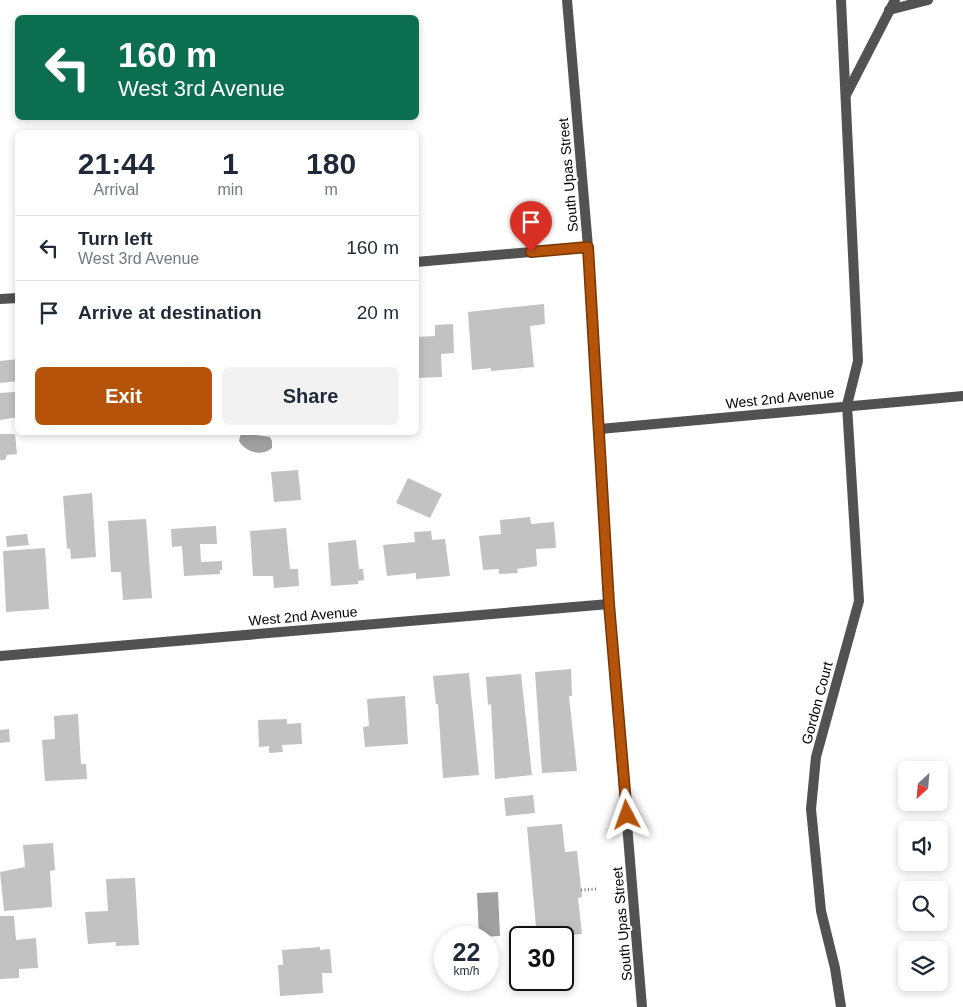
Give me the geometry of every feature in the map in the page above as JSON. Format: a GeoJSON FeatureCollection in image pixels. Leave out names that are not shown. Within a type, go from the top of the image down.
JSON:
{"type":"FeatureCollection","features":[{"type":"Feature","properties":{"kind":"street","name":"South Upas Street"},"geometry":{"type":"LineString","coordinates":[[568,0],[588,247],[609,604],[642,1007]]}},
{"type":"Feature","properties":{"kind":"street","name":"Gordon Court"},"geometry":{"type":"LineString","coordinates":[[841,0],[858,361],[847,405],[859,601],[816,757],[811,809],[821,911],[836,968],[841,1007]]}},
{"type":"Feature","properties":{"kind":"street"},"geometry":{"type":"LineString","coordinates":[[846,97],[895,0]]}},
{"type":"Feature","properties":{"kind":"street"},"geometry":{"type":"LineString","coordinates":[[890,10],[928,0]]}},
{"type":"Feature","properties":{"kind":"street"},"geometry":{"type":"LineString","coordinates":[[419,262],[588,247]]}},
{"type":"Feature","properties":{"kind":"street"},"geometry":{"type":"LineString","coordinates":[[0,299],[15,298]]}},
{"type":"Feature","properties":{"kind":"street","name":"West 2nd Avenue"},"geometry":{"type":"LineString","coordinates":[[600,429],[847,405],[963,396]]}},
{"type":"Feature","properties":{"kind":"street","name":"West 2nd Avenue"},"geometry":{"type":"LineString","coordinates":[[0,656],[609,604]]}},
{"type":"Feature","properties":{"kind":"path"},"geometry":{"type":"LineString","coordinates":[[581,890],[596,888]]}},
{"type":"Feature","properties":{"kind":"shaded area"},"geometry":{"type":"Polygon","coordinates":[[[240,435],[270,437],[272,448],[259,453],[254,452],[245,448],[239,441],[240,435]]]}},
{"type":"Feature","properties":{"kind":"shaded area"},"geometry":{"type":"Polygon","coordinates":[[[498,892],[500,936],[499,926],[478,926],[477,893],[498,892]]]}},
{"type":"Feature","properties":{"kind":"building"},"geometry":{"type":"Polygon","coordinates":[[[544,304],[545,324],[530,326],[534,367],[491,371],[491,368],[472,370],[468,312],[544,304]]]}},
{"type":"Feature","properties":{"kind":"building"},"geometry":{"type":"Polygon","coordinates":[[[453,324],[454,353],[441,354],[442,377],[419,378],[419,337],[435,336],[435,325],[453,324]]]}},
{"type":"Feature","properties":{"kind":"building"},"geometry":{"type":"Polygon","coordinates":[[[15,359],[15,381],[0,383],[0,361],[15,359]]]}},
{"type":"Feature","properties":{"kind":"building"},"geometry":{"type":"Polygon","coordinates":[[[15,392],[15,418],[0,420],[0,393],[15,392]]]}},
{"type":"Feature","properties":{"kind":"building"},"geometry":{"type":"Polygon","coordinates":[[[0,434],[15,434],[17,454],[7,455],[5,460],[0,460],[0,434]]]}},
{"type":"Feature","properties":{"kind":"building"},"geometry":{"type":"Polygon","coordinates":[[[298,470],[301,500],[274,502],[271,472],[298,470]]]}},
{"type":"Feature","properties":{"kind":"building"},"geometry":{"type":"Polygon","coordinates":[[[408,478],[442,494],[430,518],[396,503],[408,478]]]}},
{"type":"Feature","properties":{"kind":"building"},"geometry":{"type":"Polygon","coordinates":[[[92,493],[96,557],[71,559],[70,548],[67,549],[63,496],[92,493]]]}},
{"type":"Feature","properties":{"kind":"building"},"geometry":{"type":"Polygon","coordinates":[[[530,517],[531,524],[554,522],[556,548],[536,549],[537,566],[517,569],[518,573],[499,574],[499,569],[483,570],[479,536],[501,534],[500,520],[530,517]]]}},
{"type":"Feature","properties":{"kind":"building"},"geometry":{"type":"Polygon","coordinates":[[[146,519],[152,598],[123,600],[121,572],[111,572],[108,521],[146,519]]]}},
{"type":"Feature","properties":{"kind":"building"},"geometry":{"type":"Polygon","coordinates":[[[216,526],[217,544],[200,544],[201,562],[222,561],[220,574],[184,576],[182,546],[172,547],[171,529],[216,526]]]}},
{"type":"Feature","properties":{"kind":"building"},"geometry":{"type":"Polygon","coordinates":[[[286,528],[290,569],[298,569],[299,586],[274,588],[273,576],[253,576],[250,531],[286,528]]]}},
{"type":"Feature","properties":{"kind":"building"},"geometry":{"type":"Polygon","coordinates":[[[431,531],[432,540],[445,539],[450,576],[416,579],[416,573],[387,576],[383,545],[415,542],[414,532],[431,531]]]}},
{"type":"Feature","properties":{"kind":"building"},"geometry":{"type":"Polygon","coordinates":[[[27,534],[29,545],[7,547],[6,536],[27,534]]]}},
{"type":"Feature","properties":{"kind":"building"},"geometry":{"type":"Polygon","coordinates":[[[356,540],[359,569],[363,569],[364,580],[358,581],[358,584],[331,586],[328,543],[356,540]]]}},
{"type":"Feature","properties":{"kind":"building"},"geometry":{"type":"Polygon","coordinates":[[[45,548],[49,609],[6,612],[3,551],[45,548]]]}},
{"type":"Feature","properties":{"kind":"building"},"geometry":{"type":"Polygon","coordinates":[[[571,669],[572,696],[569,696],[577,771],[542,773],[535,672],[571,669]]]}},
{"type":"Feature","properties":{"kind":"building"},"geometry":{"type":"Polygon","coordinates":[[[469,673],[479,775],[443,778],[438,704],[436,704],[433,676],[469,673]]]}},
{"type":"Feature","properties":{"kind":"building"},"geometry":{"type":"Polygon","coordinates":[[[521,674],[532,775],[495,779],[491,704],[488,705],[486,677],[521,674]]]}},
{"type":"Feature","properties":{"kind":"building"},"geometry":{"type":"Polygon","coordinates":[[[405,696],[408,744],[365,747],[363,727],[369,726],[367,699],[405,696]]]}},
{"type":"Feature","properties":{"kind":"building"},"geometry":{"type":"Polygon","coordinates":[[[78,714],[81,764],[86,764],[87,779],[45,781],[42,740],[55,739],[54,716],[78,714]]]}},
{"type":"Feature","properties":{"kind":"building"},"geometry":{"type":"Polygon","coordinates":[[[287,719],[287,724],[301,723],[302,744],[282,745],[283,752],[269,753],[269,746],[259,747],[258,720],[287,719]]]}},
{"type":"Feature","properties":{"kind":"building"},"geometry":{"type":"Polygon","coordinates":[[[9,729],[10,742],[0,743],[0,730],[9,729]]]}},
{"type":"Feature","properties":{"kind":"building"},"geometry":{"type":"Polygon","coordinates":[[[533,795],[535,813],[506,816],[504,798],[533,795]]]}},
{"type":"Feature","properties":{"kind":"building"},"geometry":{"type":"Polygon","coordinates":[[[562,824],[565,852],[577,851],[582,897],[578,898],[582,934],[574,935],[574,926],[536,926],[527,827],[562,824]]]}},
{"type":"Feature","properties":{"kind":"building"},"geometry":{"type":"Polygon","coordinates":[[[53,843],[55,870],[50,871],[52,907],[4,911],[0,872],[25,867],[23,845],[53,843]]]}},
{"type":"Feature","properties":{"kind":"building"},"geometry":{"type":"Polygon","coordinates":[[[135,878],[139,945],[116,946],[116,942],[88,944],[85,912],[108,911],[106,879],[135,878]]]}},
{"type":"Feature","properties":{"kind":"building"},"geometry":{"type":"Polygon","coordinates":[[[0,916],[14,916],[16,940],[36,938],[38,968],[19,969],[19,978],[0,979],[0,916]]]}},
{"type":"Feature","properties":{"kind":"building"},"geometry":{"type":"Polygon","coordinates":[[[320,947],[320,950],[330,949],[332,973],[322,973],[323,993],[280,996],[278,965],[283,965],[282,950],[320,947]]]}},
{"type":"Feature","properties":{"kind":"route"},"geometry":{"type":"LineString","coordinates":[[531,252],[588,247],[609,604],[627,815]]}}]}
